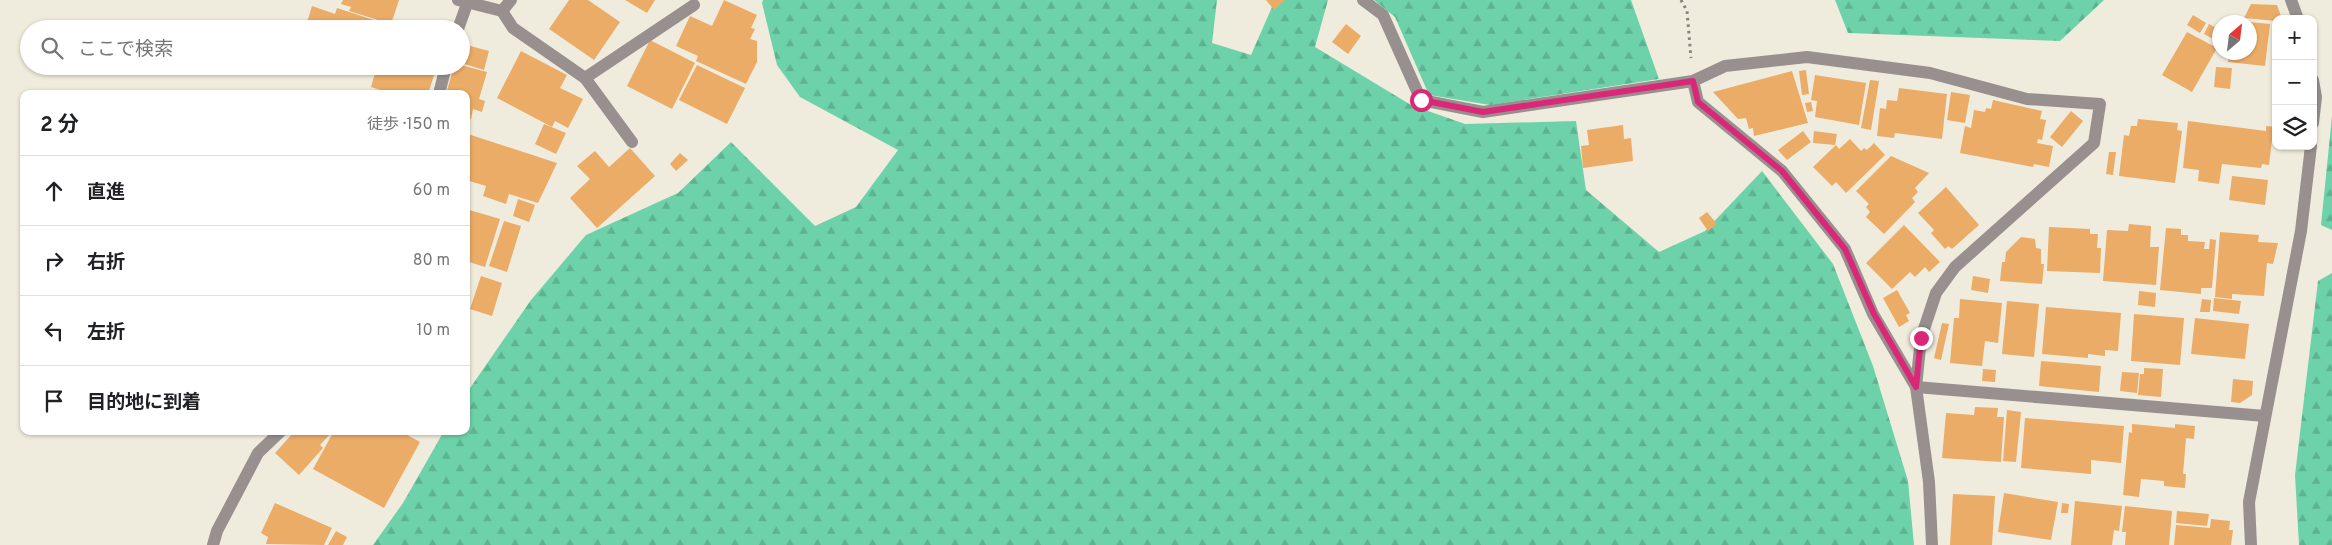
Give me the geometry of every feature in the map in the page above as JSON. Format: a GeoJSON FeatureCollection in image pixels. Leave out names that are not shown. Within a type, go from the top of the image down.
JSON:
{"type":"FeatureCollection","features":[{"type":"Feature","properties":{"kind":"street"},"geometry":{"type":"LineString","coordinates":[[502,11],[511,0]]}},
{"type":"Feature","properties":{"kind":"street"},"geometry":{"type":"LineString","coordinates":[[1363,0],[1383,15],[1421,100],[1483,112],[1693,81],[1725,66],[1807,57],[1930,73],[2026,99],[2100,104],[2094,143],[1955,267],[1936,293],[1921,338],[1916,387],[1929,482],[1932,545]]}},
{"type":"Feature","properties":{"kind":"street"},"geometry":{"type":"LineString","coordinates":[[2291,0],[2297,15]]}},
{"type":"Feature","properties":{"kind":"street"},"geometry":{"type":"LineString","coordinates":[[460,20],[463,2],[502,11],[513,28],[585,78],[632,142]]}},
{"type":"Feature","properties":{"kind":"street"},"geometry":{"type":"LineString","coordinates":[[585,78],[694,5]]}},
{"type":"Feature","properties":{"kind":"street"},"geometry":{"type":"LineString","coordinates":[[440,90],[444,75]]}},
{"type":"Feature","properties":{"kind":"street"},"geometry":{"type":"LineString","coordinates":[[1693,81],[1698,102],[1782,171],[1845,249],[1874,314],[1916,387]]}},
{"type":"Feature","properties":{"kind":"street"},"geometry":{"type":"LineString","coordinates":[[2251,545],[2249,502],[2301,231],[2311,150]]}},
{"type":"Feature","properties":{"kind":"street"},"geometry":{"type":"LineString","coordinates":[[1916,387],[2266,416]]}},
{"type":"Feature","properties":{"kind":"street"},"geometry":{"type":"LineString","coordinates":[[213,545],[217,532],[258,453],[277,435]]}},
{"type":"Feature","properties":{"kind":"path"},"geometry":{"type":"LineString","coordinates":[[1681,0],[1687,11],[1693,81]]}},
{"type":"Feature","properties":{"kind":"green space"},"geometry":{"type":"Polygon","coordinates":[[[763,0],[1217,0],[1212,43],[1251,55],[1275,0],[1328,0],[1315,47],[1411,105],[1465,124],[1576,121],[1586,190],[1659,252],[1705,231],[1762,171],[1833,264],[1873,366],[1908,481],[1914,545],[373,545],[403,503],[442,435],[470,435],[470,388],[531,300],[586,235],[678,193],[731,142],[815,226],[856,207],[898,150],[800,97],[777,65],[762,3],[763,0]]]}},
{"type":"Feature","properties":{"kind":"green space"},"geometry":{"type":"Polygon","coordinates":[[[1374,0],[1631,0],[1659,79],[1490,105],[1429,95],[1395,17],[1374,0]]]}},
{"type":"Feature","properties":{"kind":"green space"},"geometry":{"type":"Polygon","coordinates":[[[1835,0],[2104,0],[2060,41],[1848,33],[1835,0]]]}},
{"type":"Feature","properties":{"kind":"green space"},"geometry":{"type":"Polygon","coordinates":[[[2332,116],[2332,230],[2321,225],[2332,116]]]}},
{"type":"Feature","properties":{"kind":"green space"},"geometry":{"type":"Polygon","coordinates":[[[2332,273],[2332,545],[2299,545],[2295,475],[2318,281],[2332,273]]]}},
{"type":"Feature","properties":{"kind":"building"},"geometry":{"type":"Polygon","coordinates":[[[343,0],[399,0],[392,20],[378,20],[349,11],[351,7],[341,4],[343,0]]]}},
{"type":"Feature","properties":{"kind":"building"},"geometry":{"type":"Polygon","coordinates":[[[569,0],[588,0],[620,22],[594,60],[549,29],[569,0]]]}},
{"type":"Feature","properties":{"kind":"building"},"geometry":{"type":"Polygon","coordinates":[[[625,0],[655,0],[647,13],[625,0]]]}},
{"type":"Feature","properties":{"kind":"building"},"geometry":{"type":"Polygon","coordinates":[[[724,0],[757,15],[751,28],[755,29],[750,39],[757,41],[757,62],[746,84],[696,61],[698,56],[676,46],[690,16],[712,26],[724,0]]]}},
{"type":"Feature","properties":{"kind":"building"},"geometry":{"type":"Polygon","coordinates":[[[1266,0],[1285,0],[1274,10],[1266,0]]]}},
{"type":"Feature","properties":{"kind":"building"},"geometry":{"type":"Polygon","coordinates":[[[2251,4],[2277,5],[2281,15],[2272,15],[2272,21],[2257,19],[2257,15],[2246,15],[2251,4]]]}},
{"type":"Feature","properties":{"kind":"building"},"geometry":{"type":"Polygon","coordinates":[[[312,6],[335,14],[337,8],[374,20],[308,20],[312,6]]]}},
{"type":"Feature","properties":{"kind":"building"},"geometry":{"type":"Polygon","coordinates":[[[2193,15],[2206,23],[2200,33],[2187,25],[2193,15]]]}},
{"type":"Feature","properties":{"kind":"building"},"geometry":{"type":"Polygon","coordinates":[[[2257,23],[2270,24],[2265,66],[2228,62],[2228,60],[2257,60],[2257,23]]]}},
{"type":"Feature","properties":{"kind":"building"},"geometry":{"type":"Polygon","coordinates":[[[1346,24],[1361,36],[1348,54],[1332,42],[1346,24]]]}},
{"type":"Feature","properties":{"kind":"building"},"geometry":{"type":"Polygon","coordinates":[[[2209,24],[2212,26],[2212,38],[2204,34],[2209,24]]]}},
{"type":"Feature","properties":{"kind":"building"},"geometry":{"type":"Polygon","coordinates":[[[2187,32],[2212,45],[2212,57],[2192,92],[2162,75],[2187,32]]]}},
{"type":"Feature","properties":{"kind":"building"},"geometry":{"type":"Polygon","coordinates":[[[650,40],[695,63],[672,109],[627,86],[650,40]]]}},
{"type":"Feature","properties":{"kind":"building"},"geometry":{"type":"Polygon","coordinates":[[[470,46],[489,51],[484,70],[470,66],[470,46]]]}},
{"type":"Feature","properties":{"kind":"building"},"geometry":{"type":"Polygon","coordinates":[[[521,51],[567,75],[560,88],[583,99],[568,128],[555,121],[552,127],[497,98],[521,51]]]}},
{"type":"Feature","properties":{"kind":"building"},"geometry":{"type":"Polygon","coordinates":[[[697,65],[745,88],[727,124],[679,100],[697,65]]]}},
{"type":"Feature","properties":{"kind":"building"},"geometry":{"type":"Polygon","coordinates":[[[470,67],[487,72],[479,99],[485,101],[482,112],[473,109],[471,119],[470,90],[447,90],[451,75],[470,75],[470,67]]]}},
{"type":"Feature","properties":{"kind":"building"},"geometry":{"type":"Polygon","coordinates":[[[2216,67],[2232,68],[2230,89],[2214,87],[2216,67]]]}},
{"type":"Feature","properties":{"kind":"building"},"geometry":{"type":"Polygon","coordinates":[[[1806,70],[1809,94],[1802,95],[1799,71],[1806,70]]]}},
{"type":"Feature","properties":{"kind":"building"},"geometry":{"type":"Polygon","coordinates":[[[1792,71],[1808,123],[1754,136],[1753,128],[1749,129],[1746,118],[1738,119],[1713,92],[1792,71]]]}},
{"type":"Feature","properties":{"kind":"building"},"geometry":{"type":"Polygon","coordinates":[[[374,75],[434,75],[429,90],[380,90],[371,87],[374,75]]]}},
{"type":"Feature","properties":{"kind":"building"},"geometry":{"type":"Polygon","coordinates":[[[1815,75],[1866,83],[1859,125],[1815,117],[1817,101],[1811,100],[1815,75]]]}},
{"type":"Feature","properties":{"kind":"building"},"geometry":{"type":"Polygon","coordinates":[[[1870,80],[1879,81],[1871,130],[1861,128],[1870,80]]]}},
{"type":"Feature","properties":{"kind":"building"},"geometry":{"type":"Polygon","coordinates":[[[1899,88],[1947,94],[1942,139],[1895,133],[1894,138],[1877,136],[1880,108],[1886,109],[1887,100],[1897,101],[1899,88]]]}},
{"type":"Feature","properties":{"kind":"building"},"geometry":{"type":"Polygon","coordinates":[[[1951,92],[1970,95],[1965,123],[1947,120],[1951,92]]]}},
{"type":"Feature","properties":{"kind":"building"},"geometry":{"type":"Polygon","coordinates":[[[1993,100],[2042,111],[2040,119],[2046,120],[2042,140],[2038,139],[2037,143],[2053,146],[2049,167],[2034,164],[2033,167],[1960,153],[1965,126],[1971,128],[1974,110],[1985,112],[1986,108],[1991,109],[1993,100]]]}},
{"type":"Feature","properties":{"kind":"building"},"geometry":{"type":"Polygon","coordinates":[[[1811,102],[1813,111],[1807,112],[1805,103],[1811,102]]]}},
{"type":"Feature","properties":{"kind":"building"},"geometry":{"type":"Polygon","coordinates":[[[2071,111],[2083,121],[2062,147],[2050,137],[2071,111]]]}},
{"type":"Feature","properties":{"kind":"building"},"geometry":{"type":"Polygon","coordinates":[[[2138,119],[2178,123],[2177,130],[2182,131],[2175,183],[2119,176],[2124,135],[2129,136],[2131,126],[2137,126],[2138,119]]]}},
{"type":"Feature","properties":{"kind":"building"},"geometry":{"type":"Polygon","coordinates":[[[2188,121],[2266,131],[2266,126],[2272,127],[2269,165],[2262,164],[2261,168],[2222,164],[2219,184],[2198,181],[2199,170],[2183,168],[2188,121]]]}},
{"type":"Feature","properties":{"kind":"building"},"geometry":{"type":"Polygon","coordinates":[[[544,124],[566,133],[556,154],[535,144],[544,124]]]}},
{"type":"Feature","properties":{"kind":"building"},"geometry":{"type":"Polygon","coordinates":[[[1623,125],[1624,139],[1631,138],[1633,161],[1583,168],[1581,146],[1589,145],[1587,130],[1623,125]]]}},
{"type":"Feature","properties":{"kind":"building"},"geometry":{"type":"Polygon","coordinates":[[[1803,131],[1811,142],[1787,160],[1778,150],[1803,131]]]}},
{"type":"Feature","properties":{"kind":"building"},"geometry":{"type":"Polygon","coordinates":[[[1814,131],[1837,134],[1835,145],[1813,143],[1814,131]]]}},
{"type":"Feature","properties":{"kind":"building"},"geometry":{"type":"Polygon","coordinates":[[[470,135],[557,163],[538,203],[509,194],[506,204],[483,196],[486,186],[470,181],[470,135]]]}},
{"type":"Feature","properties":{"kind":"building"},"geometry":{"type":"Polygon","coordinates":[[[1850,139],[1861,151],[1864,148],[1867,150],[1874,143],[1885,155],[1846,193],[1836,182],[1832,186],[1813,167],[1836,145],[1839,149],[1850,139]]]}},
{"type":"Feature","properties":{"kind":"building"},"geometry":{"type":"Polygon","coordinates":[[[630,148],[655,176],[597,228],[570,198],[590,179],[577,166],[595,151],[609,167],[630,148]]]}},
{"type":"Feature","properties":{"kind":"building"},"geometry":{"type":"Polygon","coordinates":[[[2109,152],[2116,152],[2113,175],[2106,174],[2109,152]]]}},
{"type":"Feature","properties":{"kind":"building"},"geometry":{"type":"Polygon","coordinates":[[[680,153],[688,160],[676,171],[670,164],[680,153]]]}},
{"type":"Feature","properties":{"kind":"building"},"geometry":{"type":"Polygon","coordinates":[[[1891,156],[1929,173],[1915,188],[1918,192],[1912,198],[1915,202],[1884,234],[1866,217],[1870,212],[1866,207],[1869,204],[1856,191],[1891,156]]]}},
{"type":"Feature","properties":{"kind":"building"},"geometry":{"type":"Polygon","coordinates":[[[2232,176],[2268,180],[2265,205],[2229,200],[2232,176]]]}},
{"type":"Feature","properties":{"kind":"building"},"geometry":{"type":"Polygon","coordinates":[[[1946,187],[1979,225],[1952,249],[1948,246],[1945,249],[1931,233],[1934,230],[1918,213],[1946,187]]]}},
{"type":"Feature","properties":{"kind":"building"},"geometry":{"type":"Polygon","coordinates":[[[518,199],[535,205],[529,222],[513,216],[518,199]]]}},
{"type":"Feature","properties":{"kind":"building"},"geometry":{"type":"Polygon","coordinates":[[[470,210],[500,219],[485,267],[470,262],[470,210]]]}},
{"type":"Feature","properties":{"kind":"building"},"geometry":{"type":"Polygon","coordinates":[[[1707,212],[1717,224],[1708,231],[1699,218],[1707,212]]]}},
{"type":"Feature","properties":{"kind":"building"},"geometry":{"type":"Polygon","coordinates":[[[504,221],[521,226],[507,272],[489,266],[504,221]]]}},
{"type":"Feature","properties":{"kind":"building"},"geometry":{"type":"Polygon","coordinates":[[[2129,224],[2151,226],[2150,247],[2159,247],[2156,285],[2103,281],[2107,230],[2128,231],[2129,224]]]}},
{"type":"Feature","properties":{"kind":"building"},"geometry":{"type":"Polygon","coordinates":[[[1904,225],[1940,262],[1929,272],[1925,267],[1915,277],[1910,272],[1892,289],[1866,263],[1904,225]]]}},
{"type":"Feature","properties":{"kind":"building"},"geometry":{"type":"Polygon","coordinates":[[[2049,227],[2090,229],[2090,234],[2098,234],[2097,248],[2101,248],[2100,273],[2047,271],[2049,227]]]}},
{"type":"Feature","properties":{"kind":"building"},"geometry":{"type":"Polygon","coordinates":[[[2166,228],[2181,229],[2181,235],[2188,235],[2188,241],[2205,242],[2204,249],[2209,249],[2210,239],[2216,240],[2212,288],[2201,288],[2201,294],[2160,290],[2166,228]]]}},
{"type":"Feature","properties":{"kind":"building"},"geometry":{"type":"Polygon","coordinates":[[[2220,232],[2259,235],[2258,242],[2278,243],[2273,264],[2267,263],[2264,296],[2232,294],[2232,299],[2215,297],[2220,232]]]}},
{"type":"Feature","properties":{"kind":"building"},"geometry":{"type":"Polygon","coordinates":[[[2021,237],[2035,239],[2036,248],[2041,249],[2041,264],[2044,264],[2042,284],[2000,281],[2002,262],[2005,262],[2006,252],[2021,237]]]}},
{"type":"Feature","properties":{"kind":"building"},"geometry":{"type":"Polygon","coordinates":[[[481,276],[502,283],[492,316],[470,309],[481,276]]]}},
{"type":"Feature","properties":{"kind":"building"},"geometry":{"type":"Polygon","coordinates":[[[1973,276],[1990,279],[1988,293],[1971,290],[1973,276]]]}},
{"type":"Feature","properties":{"kind":"building"},"geometry":{"type":"Polygon","coordinates":[[[1897,290],[1910,313],[1906,315],[1909,321],[1899,327],[1883,298],[1897,290]]]}},
{"type":"Feature","properties":{"kind":"building"},"geometry":{"type":"Polygon","coordinates":[[[2139,291],[2156,293],[2155,307],[2138,305],[2139,291]]]}},
{"type":"Feature","properties":{"kind":"building"},"geometry":{"type":"Polygon","coordinates":[[[2214,298],[2241,301],[2239,314],[2213,311],[2214,298]]]}},
{"type":"Feature","properties":{"kind":"building"},"geometry":{"type":"Polygon","coordinates":[[[1960,299],[2002,303],[1998,343],[1985,341],[1982,366],[1950,363],[1954,318],[1959,318],[1960,299]]]}},
{"type":"Feature","properties":{"kind":"building"},"geometry":{"type":"Polygon","coordinates":[[[2202,299],[2211,300],[2210,312],[2200,312],[2202,299]]]}},
{"type":"Feature","properties":{"kind":"building"},"geometry":{"type":"Polygon","coordinates":[[[2007,301],[2039,304],[2034,357],[2002,354],[2007,301]]]}},
{"type":"Feature","properties":{"kind":"building"},"geometry":{"type":"Polygon","coordinates":[[[2046,307],[2121,313],[2118,351],[2105,350],[2105,356],[2088,354],[2088,358],[2042,354],[2046,307]]]}},
{"type":"Feature","properties":{"kind":"building"},"geometry":{"type":"Polygon","coordinates":[[[2134,314],[2184,318],[2180,365],[2131,361],[2134,314]]]}},
{"type":"Feature","properties":{"kind":"building"},"geometry":{"type":"Polygon","coordinates":[[[2195,318],[2249,324],[2245,359],[2191,354],[2195,318]]]}},
{"type":"Feature","properties":{"kind":"building"},"geometry":{"type":"Polygon","coordinates":[[[1942,323],[1949,324],[1941,360],[1934,358],[1942,323]]]}},
{"type":"Feature","properties":{"kind":"building"},"geometry":{"type":"Polygon","coordinates":[[[2041,361],[2101,366],[2099,392],[2039,386],[2041,361]]]}},
{"type":"Feature","properties":{"kind":"building"},"geometry":{"type":"Polygon","coordinates":[[[2144,368],[2163,369],[2161,397],[2138,395],[2140,374],[2144,374],[2144,368]]]}},
{"type":"Feature","properties":{"kind":"building"},"geometry":{"type":"Polygon","coordinates":[[[1983,369],[1996,370],[1995,382],[1982,381],[1983,369]]]}},
{"type":"Feature","properties":{"kind":"building"},"geometry":{"type":"Polygon","coordinates":[[[2122,372],[2139,373],[2137,393],[2120,391],[2122,372]]]}},
{"type":"Feature","properties":{"kind":"building"},"geometry":{"type":"Polygon","coordinates":[[[2233,379],[2253,381],[2252,395],[2240,403],[2231,402],[2233,379]]]}},
{"type":"Feature","properties":{"kind":"building"},"geometry":{"type":"Polygon","coordinates":[[[1975,407],[1998,408],[1997,417],[2004,417],[2001,462],[1942,458],[1946,413],[1974,415],[1975,407]]]}},
{"type":"Feature","properties":{"kind":"building"},"geometry":{"type":"Polygon","coordinates":[[[2007,410],[2021,412],[2016,462],[2003,461],[2007,410]]]}},
{"type":"Feature","properties":{"kind":"building"},"geometry":{"type":"Polygon","coordinates":[[[2025,418],[2124,426],[2121,463],[2091,460],[2091,474],[2021,468],[2025,418]]]}},
{"type":"Feature","properties":{"kind":"building"},"geometry":{"type":"Polygon","coordinates":[[[2132,424],[2175,428],[2175,424],[2195,426],[2194,439],[2186,438],[2183,474],[2186,474],[2185,488],[2164,486],[2164,481],[2141,479],[2139,497],[2123,495],[2129,432],[2132,433],[2132,424]]]}},
{"type":"Feature","properties":{"kind":"building"},"geometry":{"type":"Polygon","coordinates":[[[291,435],[329,435],[320,445],[323,448],[299,475],[275,453],[291,435]]]}},
{"type":"Feature","properties":{"kind":"building"},"geometry":{"type":"Polygon","coordinates":[[[332,435],[407,435],[420,442],[384,508],[313,469],[332,435]]]}},
{"type":"Feature","properties":{"kind":"building"},"geometry":{"type":"Polygon","coordinates":[[[2004,493],[2058,502],[2051,540],[1998,532],[2004,493]]]}},
{"type":"Feature","properties":{"kind":"building"},"geometry":{"type":"Polygon","coordinates":[[[1953,494],[1995,496],[1992,545],[1950,545],[1953,494]]]}},
{"type":"Feature","properties":{"kind":"building"},"geometry":{"type":"Polygon","coordinates":[[[2075,501],[2122,506],[2119,531],[2114,530],[2112,545],[2071,545],[2075,501]]]}},
{"type":"Feature","properties":{"kind":"building"},"geometry":{"type":"Polygon","coordinates":[[[275,503],[332,528],[324,545],[266,544],[268,537],[261,533],[275,503]]]}},
{"type":"Feature","properties":{"kind":"building"},"geometry":{"type":"Polygon","coordinates":[[[2062,503],[2069,504],[2068,513],[2061,513],[2062,503]]]}},
{"type":"Feature","properties":{"kind":"building"},"geometry":{"type":"Polygon","coordinates":[[[2125,506],[2172,511],[2169,545],[2125,545],[2126,532],[2122,532],[2125,506]]]}},
{"type":"Feature","properties":{"kind":"building"},"geometry":{"type":"Polygon","coordinates":[[[2177,511],[2209,514],[2207,526],[2176,523],[2177,511]]]}},
{"type":"Feature","properties":{"kind":"building"},"geometry":{"type":"Polygon","coordinates":[[[2211,519],[2230,521],[2229,530],[2233,530],[2231,545],[2174,545],[2176,525],[2210,528],[2211,519]]]}},
{"type":"Feature","properties":{"kind":"building"},"geometry":{"type":"Polygon","coordinates":[[[336,531],[347,537],[343,545],[328,545],[336,531]]]}},
{"type":"Feature","properties":{"kind":"route"},"geometry":{"type":"LineString","coordinates":[[1421,100],[1483,112],[1693,81],[1698,102],[1782,171],[1845,249],[1874,314],[1916,387],[1921,338]]}}]}
